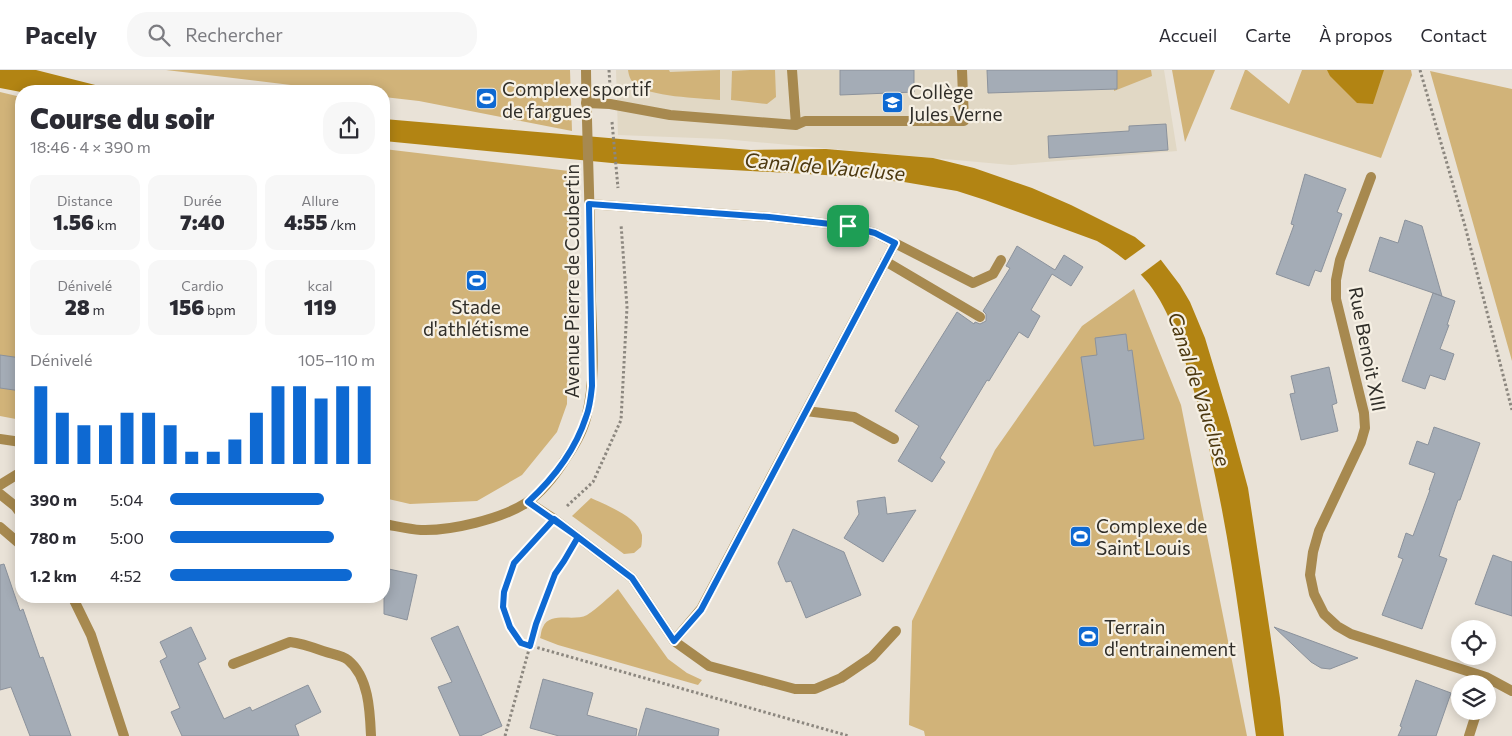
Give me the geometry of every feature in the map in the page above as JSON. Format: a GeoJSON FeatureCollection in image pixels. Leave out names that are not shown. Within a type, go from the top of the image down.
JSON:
{"type":"FeatureCollection","features":[{"type":"Feature","properties":{"kind":"street","name":"Avenue Pierre de Coubertin"},"geometry":{"type":"LineString","coordinates":[[390,525],[421,530],[436,529],[492,518],[528,502],[545,486],[571,451],[587,415],[592,386],[586,70]]}},
{"type":"Feature","properties":{"kind":"street"},"geometry":{"type":"LineString","coordinates":[[792,70],[796,125]]}},
{"type":"Feature","properties":{"kind":"street"},"geometry":{"type":"LineString","coordinates":[[586,103],[610,104],[670,115],[796,125],[805,121],[964,121],[962,70]]}},
{"type":"Feature","properties":{"kind":"street","name":"Rue Benoit XIII"},"geometry":{"type":"LineString","coordinates":[[1371,177],[1340,260],[1336,280],[1336,299],[1364,413],[1365,428],[1362,442],[1319,531],[1313,552],[1310,575],[1314,594],[1324,614],[1337,626],[1351,634],[1470,675]]}},
{"type":"Feature","properties":{"kind":"street"},"geometry":{"type":"LineString","coordinates":[[589,204],[769,217],[848,226],[875,233],[973,283],[993,274],[1001,260]]}},
{"type":"Feature","properties":{"kind":"street"},"geometry":{"type":"LineString","coordinates":[[674,641],[701,610],[895,243]]}},
{"type":"Feature","properties":{"kind":"street"},"geometry":{"type":"LineString","coordinates":[[886,260],[980,317]]}},
{"type":"Feature","properties":{"kind":"street"},"geometry":{"type":"LineString","coordinates":[[806,410],[854,417],[894,439]]}},
{"type":"Feature","properties":{"kind":"street"},"geometry":{"type":"LineString","coordinates":[[0,439],[15,442]]}},
{"type":"Feature","properties":{"kind":"street"},"geometry":{"type":"LineString","coordinates":[[0,445],[15,442]]}},
{"type":"Feature","properties":{"kind":"street"},"geometry":{"type":"LineString","coordinates":[[0,485],[15,476]]}},
{"type":"Feature","properties":{"kind":"street"},"geometry":{"type":"LineString","coordinates":[[0,494],[15,506]]}},
{"type":"Feature","properties":{"kind":"street"},"geometry":{"type":"LineString","coordinates":[[528,502],[554,519],[632,578],[674,641],[709,666],[795,690],[815,689],[841,678],[872,657],[896,631]]}},
{"type":"Feature","properties":{"kind":"street"},"geometry":{"type":"LineString","coordinates":[[0,527],[15,540]]}},
{"type":"Feature","properties":{"kind":"street"},"geometry":{"type":"LineString","coordinates":[[75,603],[91,635],[124,736]]}},
{"type":"Feature","properties":{"kind":"street"},"geometry":{"type":"LineString","coordinates":[[233,664],[290,642],[299,643],[347,659],[357,671],[364,687],[369,707],[371,736]]}},
{"type":"Feature","properties":{"kind":"street","name":"Rue Benoit XIII"},"geometry":{"type":"LineString","coordinates":[[1496,684],[1512,691]]}},
{"type":"Feature","properties":{"kind":"street"},"geometry":{"type":"LineString","coordinates":[[1470,736],[1474,720]]}},
{"type":"Feature","properties":{"kind":"path"},"geometry":{"type":"LineString","coordinates":[[609,70],[610,104],[627,307],[621,420],[592,482],[554,519],[514,563],[504,592],[503,607],[510,627],[521,643],[530,646],[849,736]]}},
{"type":"Feature","properties":{"kind":"path"},"geometry":{"type":"LineString","coordinates":[[1420,70],[1465,226],[1512,410]]}},
{"type":"Feature","properties":{"kind":"path"},"geometry":{"type":"LineString","coordinates":[[505,736],[539,616],[555,574],[578,537]]}},
{"type":"Feature","properties":{"kind":"shaded area","name":"Complexe sportif de fargues"},"geometry":{"type":"Polygon","coordinates":[[[166,70],[570,70],[572,131],[419,101],[390,98],[390,85],[290,85],[166,70]]]}},
{"type":"Feature","properties":{"kind":"shaded area","name":"Collège Jules Verne"},"geometry":{"type":"Polygon","coordinates":[[[616,70],[1164,70],[1177,151],[1011,165],[723,139],[618,135],[616,70]]]}},
{"type":"Feature","properties":{"kind":"shaded area"},"geometry":{"type":"Polygon","coordinates":[[[628,70],[669,70],[670,72],[720,70],[720,100],[651,92],[633,82],[628,70]]]}},
{"type":"Feature","properties":{"kind":"shaded area"},"geometry":{"type":"Polygon","coordinates":[[[775,70],[776,97],[767,104],[731,100],[732,71],[775,70]]]}},
{"type":"Feature","properties":{"kind":"shaded area"},"geometry":{"type":"Polygon","coordinates":[[[1113,70],[1151,70],[1152,76],[1114,91],[1113,70]]]}},
{"type":"Feature","properties":{"kind":"shaded area"},"geometry":{"type":"Polygon","coordinates":[[[1172,70],[1215,70],[1185,142],[1172,70]]]}},
{"type":"Feature","properties":{"kind":"shaded area"},"geometry":{"type":"Polygon","coordinates":[[[1245,70],[1289,104],[1302,70],[1411,70],[1412,75],[1381,158],[1230,109],[1245,70]]]}},
{"type":"Feature","properties":{"kind":"shaded area"},"geometry":{"type":"Polygon","coordinates":[[[1430,71],[1512,89],[1512,361],[1430,71]]]}},
{"type":"Feature","properties":{"kind":"shaded area"},"geometry":{"type":"Polygon","coordinates":[[[0,92],[15,96],[15,419],[0,416],[0,92]]]}},
{"type":"Feature","properties":{"kind":"shaded area","name":"Stade d'athlétisme"},"geometry":{"type":"Polygon","coordinates":[[[390,150],[569,171],[567,404],[557,432],[522,475],[477,501],[410,504],[390,499],[390,150]]]}},
{"type":"Feature","properties":{"kind":"shaded area","name":"Complexe de Saint Louis"},"geometry":{"type":"Polygon","coordinates":[[[1134,289],[1181,405],[1247,736],[925,736],[924,731],[909,725],[912,621],[995,450],[1082,326],[1134,289]]]}},
{"type":"Feature","properties":{"kind":"shaded area"},"geometry":{"type":"Polygon","coordinates":[[[591,498],[628,517],[642,535],[641,547],[634,553],[624,554],[572,516],[591,498]]]}},
{"type":"Feature","properties":{"kind":"shaded area"},"geometry":{"type":"Polygon","coordinates":[[[618,589],[668,659],[687,673],[702,680],[698,685],[558,645],[540,638],[542,628],[546,622],[551,619],[576,618],[587,615],[618,589]]]}},
{"type":"Feature","properties":{"kind":"water"},"geometry":{"type":"Polygon","coordinates":[[[0,70],[36,70],[95,85],[15,85],[15,91],[0,88],[0,70]]]}},
{"type":"Feature","properties":{"kind":"water"},"geometry":{"type":"Polygon","coordinates":[[[1327,70],[1384,70],[1373,104],[1357,103],[1330,76],[1327,70]]]}},
{"type":"Feature","properties":{"kind":"water","name":"Canal de Vaucluse"},"geometry":{"type":"Polygon","coordinates":[[[390,120],[751,150],[826,149],[933,158],[974,168],[1032,188],[1135,237],[1158,256],[1190,302],[1205,338],[1248,488],[1280,698],[1284,736],[1256,736],[1230,557],[1214,468],[1203,424],[1179,344],[1169,318],[1144,277],[1131,265],[1097,241],[957,191],[904,182],[825,175],[622,164],[390,142],[390,120]]]}},
{"type":"Feature","properties":{"kind":"pier"},"geometry":{"type":"Polygon","coordinates":[[[1148,244],[1163,258],[1139,276],[1123,262],[1148,244]]]}},
{"type":"Feature","properties":{"kind":"building"},"geometry":{"type":"Polygon","coordinates":[[[840,70],[914,70],[914,92],[840,95],[840,70]]]}},
{"type":"Feature","properties":{"kind":"building"},"geometry":{"type":"Polygon","coordinates":[[[987,70],[1117,70],[1117,89],[988,93],[987,70]]]}},
{"type":"Feature","properties":{"kind":"building"},"geometry":{"type":"Polygon","coordinates":[[[1166,124],[1168,150],[1049,158],[1048,136],[1129,131],[1129,126],[1166,124]]]}},
{"type":"Feature","properties":{"kind":"building"},"geometry":{"type":"Polygon","coordinates":[[[1305,174],[1346,189],[1337,212],[1342,214],[1321,272],[1315,270],[1309,286],[1276,274],[1294,225],[1291,224],[1305,174]]]}},
{"type":"Feature","properties":{"kind":"building"},"geometry":{"type":"Polygon","coordinates":[[[1405,220],[1422,226],[1442,296],[1369,271],[1380,237],[1398,243],[1405,220]]]}},
{"type":"Feature","properties":{"kind":"building"},"geometry":{"type":"Polygon","coordinates":[[[1017,246],[1055,270],[1064,255],[1083,267],[1071,286],[1052,274],[1031,310],[1040,316],[1028,338],[1019,332],[989,381],[987,380],[940,458],[945,462],[932,482],[898,461],[919,426],[895,411],[957,312],[974,324],[975,322],[980,324],[986,321],[986,314],[983,311],[1010,268],[1006,266],[1017,246]]]}},
{"type":"Feature","properties":{"kind":"building"},"geometry":{"type":"Polygon","coordinates":[[[1433,293],[1455,301],[1440,349],[1454,354],[1445,380],[1430,375],[1425,389],[1402,381],[1433,293]]]}},
{"type":"Feature","properties":{"kind":"building"},"geometry":{"type":"Polygon","coordinates":[[[1126,334],[1128,351],[1132,350],[1144,439],[1094,446],[1081,357],[1097,355],[1095,338],[1126,334]]]}},
{"type":"Feature","properties":{"kind":"building"},"geometry":{"type":"Polygon","coordinates":[[[0,355],[15,357],[15,390],[0,388],[0,355]]]}},
{"type":"Feature","properties":{"kind":"building"},"geometry":{"type":"Polygon","coordinates":[[[1329,367],[1337,403],[1332,405],[1338,431],[1301,440],[1290,394],[1295,393],[1291,376],[1329,367]]]}},
{"type":"Feature","properties":{"kind":"building"},"geometry":{"type":"Polygon","coordinates":[[[1434,427],[1480,443],[1439,556],[1447,559],[1422,629],[1382,615],[1403,559],[1398,557],[1406,533],[1413,536],[1435,473],[1409,464],[1417,441],[1428,445],[1434,427]]]}},
{"type":"Feature","properties":{"kind":"building"},"geometry":{"type":"Polygon","coordinates":[[[885,497],[887,514],[916,510],[883,562],[844,538],[859,514],[857,501],[885,497]]]}},
{"type":"Feature","properties":{"kind":"building"},"geometry":{"type":"Polygon","coordinates":[[[793,529],[844,552],[861,595],[806,618],[791,581],[786,582],[778,563],[793,529]]]}},
{"type":"Feature","properties":{"kind":"building"},"geometry":{"type":"Polygon","coordinates":[[[1493,555],[1512,562],[1512,616],[1475,604],[1493,555]]]}},
{"type":"Feature","properties":{"kind":"building"},"geometry":{"type":"Polygon","coordinates":[[[4,564],[15,596],[15,603],[17,603],[20,611],[23,609],[40,658],[43,657],[71,736],[30,736],[11,687],[0,690],[0,565],[4,564]]]}},
{"type":"Feature","properties":{"kind":"building"},"geometry":{"type":"Polygon","coordinates":[[[390,569],[417,575],[407,620],[384,614],[384,603],[390,603],[390,569]]]}},
{"type":"Feature","properties":{"kind":"building"},"geometry":{"type":"Polygon","coordinates":[[[458,626],[502,726],[480,736],[460,736],[438,687],[452,682],[431,638],[458,626]]]}},
{"type":"Feature","properties":{"kind":"building"},"geometry":{"type":"Polygon","coordinates":[[[191,627],[206,659],[198,663],[224,719],[250,707],[252,711],[308,685],[321,712],[295,725],[299,736],[182,736],[171,712],[180,708],[160,661],[167,657],[160,642],[191,627]]]}},
{"type":"Feature","properties":{"kind":"building"},"geometry":{"type":"Polygon","coordinates":[[[1274,627],[1358,658],[1330,669],[1321,668],[1311,662],[1274,627]]]}},
{"type":"Feature","properties":{"kind":"building"},"geometry":{"type":"Polygon","coordinates":[[[543,679],[593,693],[587,715],[637,729],[636,736],[559,736],[530,728],[543,679]]]}},
{"type":"Feature","properties":{"kind":"building"},"geometry":{"type":"Polygon","coordinates":[[[1416,680],[1451,693],[1436,736],[1398,736],[1402,727],[1400,726],[1416,680]]]}},
{"type":"Feature","properties":{"kind":"building"},"geometry":{"type":"Polygon","coordinates":[[[646,708],[719,729],[718,736],[638,736],[646,708]]]}},
{"type":"Feature","properties":{"kind":"place","name":"Complexe sportif de fargues"},"geometry":{"type":"Point","coordinates":[486,99]}},
{"type":"Feature","properties":{"kind":"place","name":"Collège Jules Verne"},"geometry":{"type":"Point","coordinates":[893,102]}},
{"type":"Feature","properties":{"kind":"place","name":"Stade d'athlétisme"},"geometry":{"type":"Point","coordinates":[476,280]}},
{"type":"Feature","properties":{"kind":"place","name":"Complexe de Saint Louis"},"geometry":{"type":"Point","coordinates":[1080,536]}},
{"type":"Feature","properties":{"kind":"place","name":"Terrain d'entrainement"},"geometry":{"type":"Point","coordinates":[1088,637]}},
{"type":"Feature","properties":{"kind":"route"},"geometry":{"type":"LineString","coordinates":[[848,226],[769,217],[589,204],[591,223],[592,386],[587,415],[571,451],[545,486],[528,502],[554,519],[578,537],[555,574],[536,624],[530,646],[521,643],[510,627],[503,607],[504,592],[514,563],[554,519],[578,537],[632,578],[674,641],[701,610],[895,243],[875,233],[848,226]]}}]}
